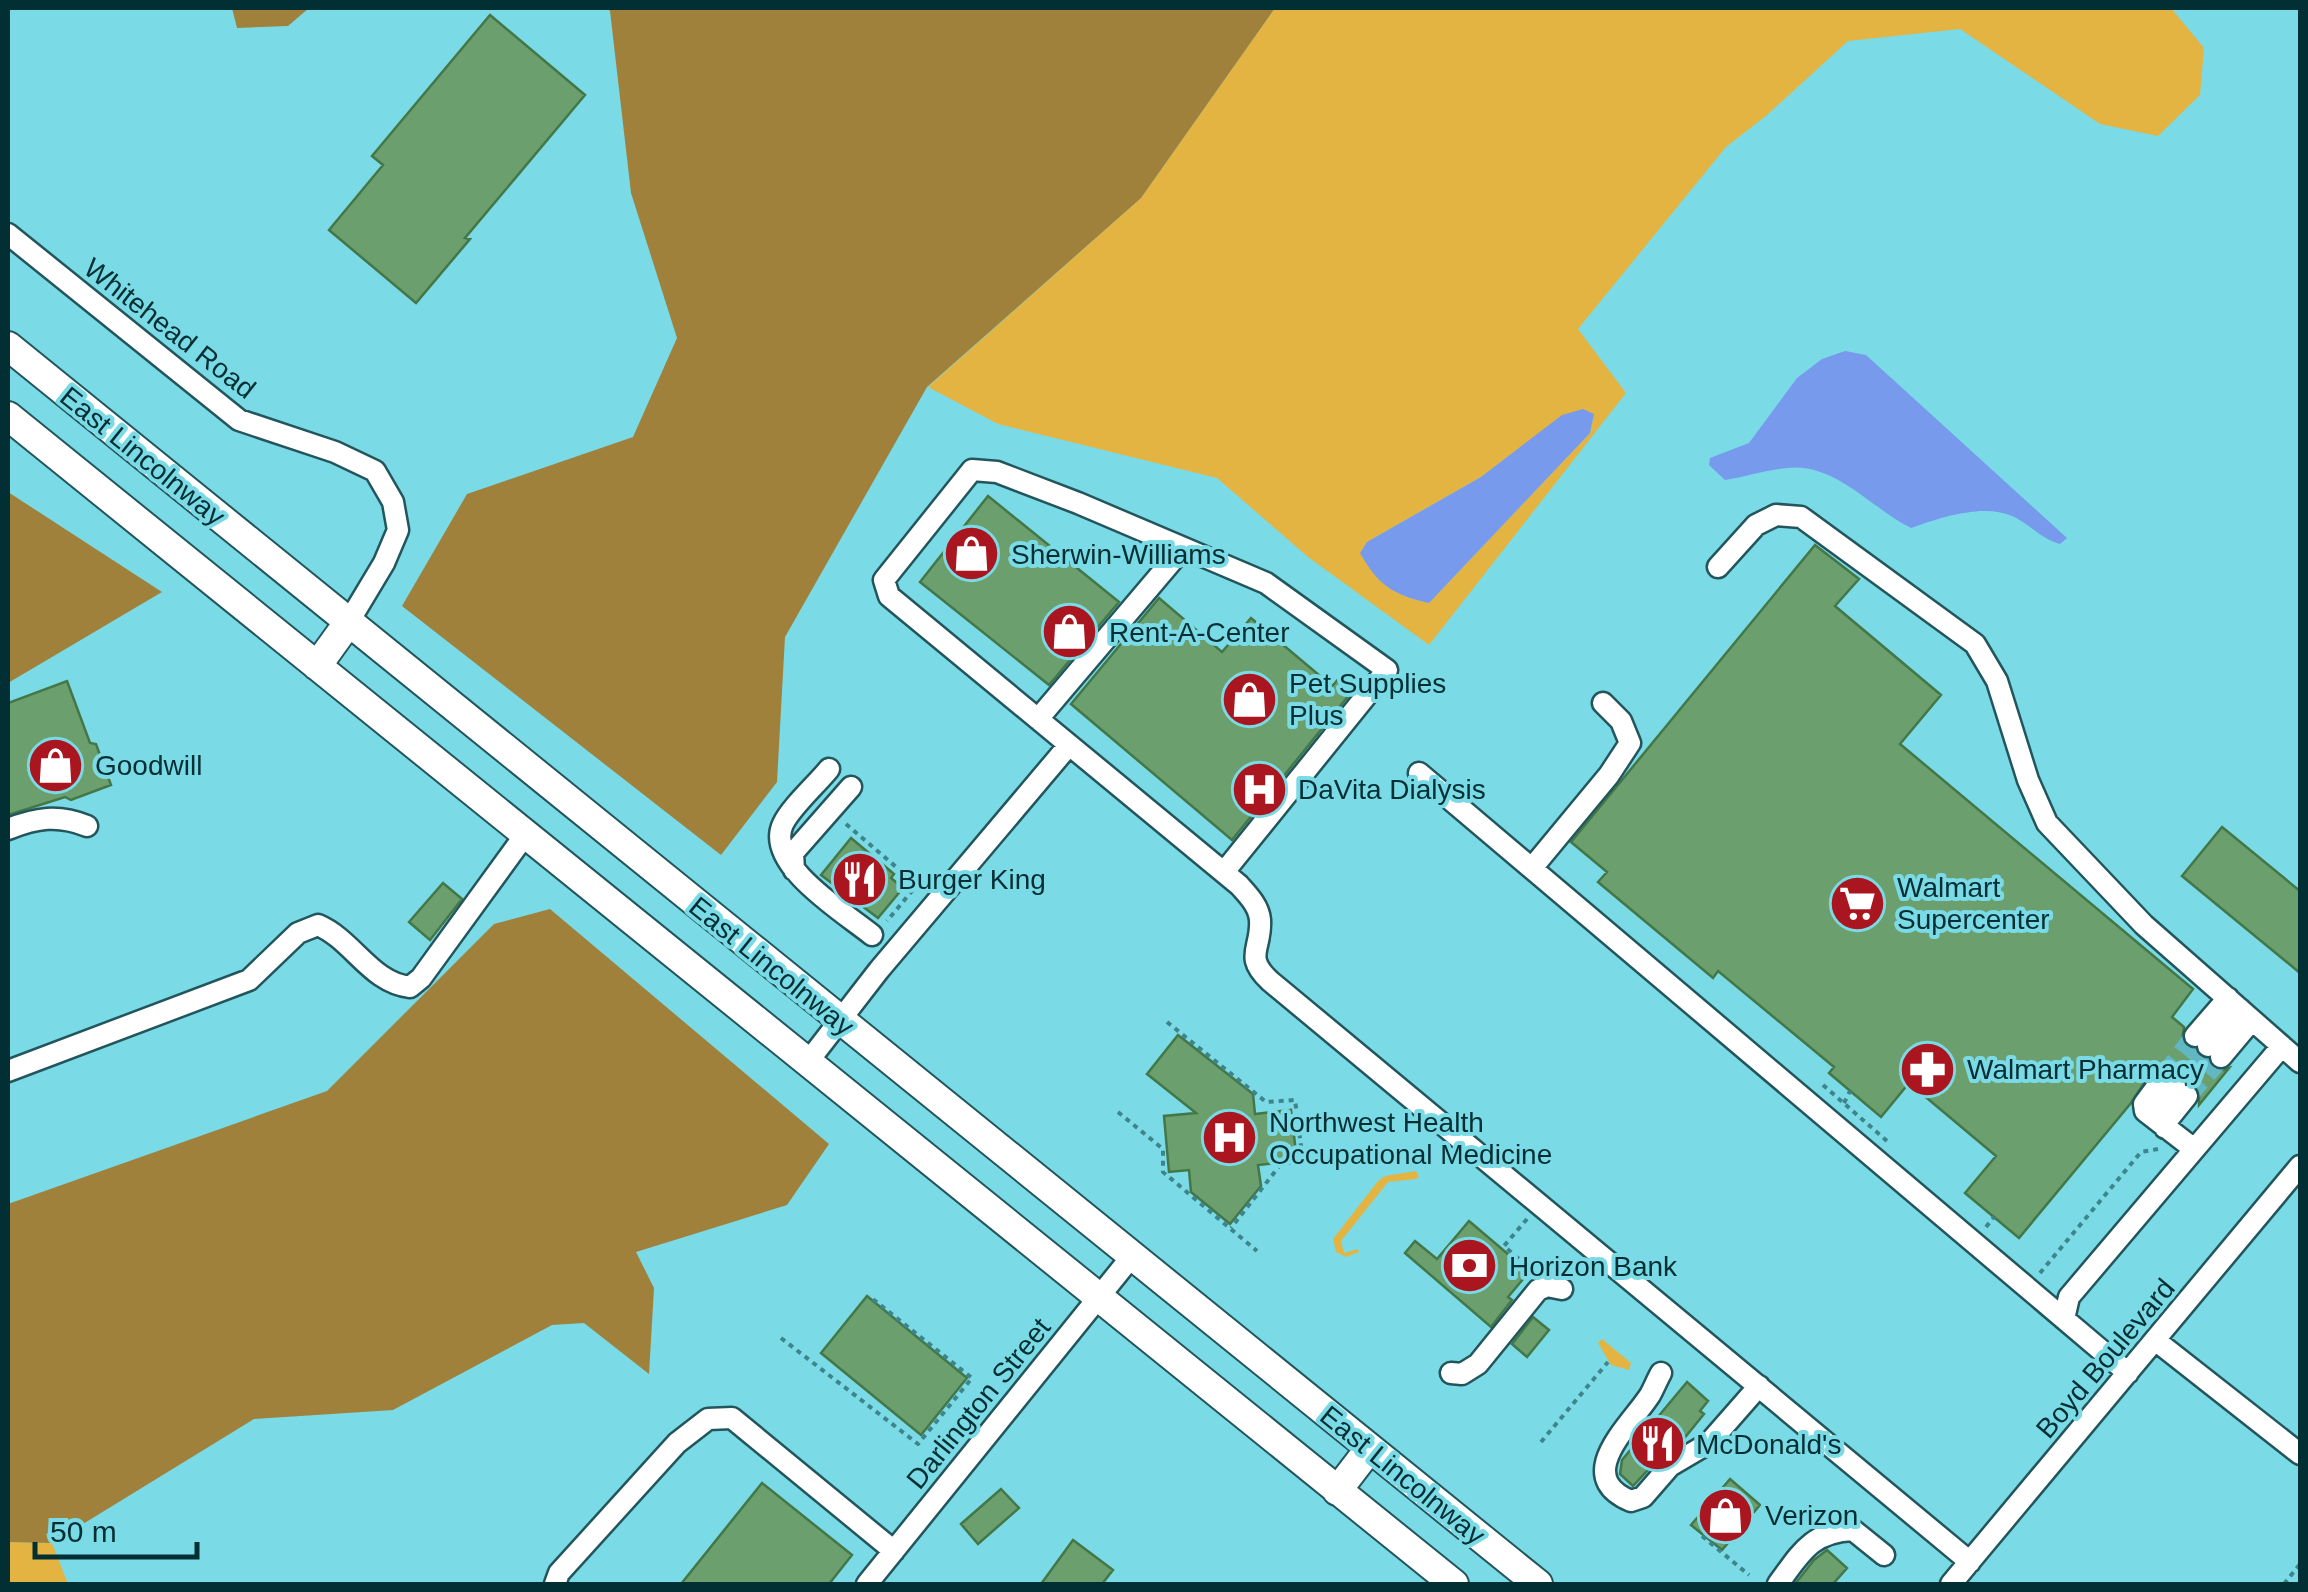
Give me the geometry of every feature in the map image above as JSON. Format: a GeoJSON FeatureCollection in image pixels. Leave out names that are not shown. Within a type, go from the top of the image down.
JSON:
{"type":"FeatureCollection","features":[{"type":"Feature","properties":{"kind":"main road","name":"East Lincolnway"},"geometry":{"type":"LineString","coordinates":[[8,346],[1538,1584]]}},
{"type":"Feature","properties":{"kind":"main road","name":"East Lincolnway"},"geometry":{"type":"LineString","coordinates":[[8,416],[1454,1584]]}},
{"type":"Feature","properties":{"kind":"main road"},"geometry":{"type":"LineString","coordinates":[[317,666],[348,622]]}},
{"type":"Feature","properties":{"kind":"main road"},"geometry":{"type":"LineString","coordinates":[[1337,1491],[1370,1448]]}},
{"type":"Feature","properties":{"kind":"street","name":"Whitehead Road"},"geometry":{"type":"LineString","coordinates":[[8,234],[239,420],[336,452],[375,470],[393,502],[398,530],[384,563],[348,622]]}},
{"type":"Feature","properties":{"kind":"street"},"geometry":{"type":"LineString","coordinates":[[1224,872],[1388,670],[1266,584],[1013,478],[972,470],[884,580],[890,596],[1253,900],[1260,918],[1255,949],[1260,972],[1970,1562]]}},
{"type":"Feature","properties":{"kind":"street"},"geometry":{"type":"LineString","coordinates":[[1718,567],[1756,525],[1776,515],[1801,517],[1975,644],[1997,681],[2028,780],[2048,823],[2144,925],[2300,1062]]}},
{"type":"Feature","properties":{"kind":"street"},"geometry":{"type":"LineString","coordinates":[[1038,719],[1183,548]]}},
{"type":"Feature","properties":{"kind":"street"},"geometry":{"type":"LineString","coordinates":[[1532,868],[1609,775],[1630,742],[1620,721],[1602,702]]}},
{"type":"Feature","properties":{"kind":"street"},"geometry":{"type":"LineString","coordinates":[[807,1063],[1070,745]]}},
{"type":"Feature","properties":{"kind":"street"},"geometry":{"type":"LineString","coordinates":[[829,770],[783,824],[779,843],[794,870],[879,929]]}},
{"type":"Feature","properties":{"kind":"street"},"geometry":{"type":"LineString","coordinates":[[1419,773],[2128,1373]]}},
{"type":"Feature","properties":{"kind":"street"},"geometry":{"type":"LineString","coordinates":[[794,870],[793,853],[851,788]]}},
{"type":"Feature","properties":{"kind":"street"},"geometry":{"type":"LineString","coordinates":[[8,829],[32,819],[67,818],[86,826]]}},
{"type":"Feature","properties":{"kind":"street"},"geometry":{"type":"LineString","coordinates":[[8,1070],[249,980],[298,933],[318,924],[336,932],[390,985],[410,987],[421,978],[525,835]]}},
{"type":"Feature","properties":{"kind":"street"},"geometry":{"type":"LineString","coordinates":[[2240,1009],[2208,1046],[2240,1009]]}},
{"type":"Feature","properties":{"kind":"street"},"geometry":{"type":"LineString","coordinates":[[2064,1319],[2069,1297],[2282,1046]]}},
{"type":"Feature","properties":{"kind":"street"},"geometry":{"type":"LineString","coordinates":[[2160,1132],[2175,1086],[2144,1104],[2145,1110],[2160,1132],[2194,1149]]}},
{"type":"Feature","properties":{"kind":"street","name":"Boyd Boulevard"},"geometry":{"type":"LineString","coordinates":[[1951,1584],[2300,1166]]}},
{"type":"Feature","properties":{"kind":"street","name":"Darlington Street"},"geometry":{"type":"LineString","coordinates":[[866,1584],[1132,1256]]}},
{"type":"Feature","properties":{"kind":"street"},"geometry":{"type":"LineString","coordinates":[[1451,1373],[1462,1374],[1478,1364],[1538,1290],[1547,1286],[1562,1290]]}},
{"type":"Feature","properties":{"kind":"street"},"geometry":{"type":"LineString","coordinates":[[2155,1340],[2300,1454]]}},
{"type":"Feature","properties":{"kind":"street"},"geometry":{"type":"LineString","coordinates":[[1661,1373],[1649,1396],[1617,1435],[1605,1470],[1618,1495],[1631,1501],[1643,1497],[1670,1466],[1710,1443],[1758,1386]]}},
{"type":"Feature","properties":{"kind":"street"},"geometry":{"type":"LineString","coordinates":[[555,1584],[560,1573],[677,1444],[708,1419],[732,1418],[894,1551]]}},
{"type":"Feature","properties":{"kind":"street"},"geometry":{"type":"LineString","coordinates":[[1778,1584],[1816,1537],[1836,1531],[1853,1530],[1884,1555]]}},
{"type":"Feature","properties":{"kind":"path"},"geometry":{"type":"LineString","coordinates":[[844,822],[917,884],[879,929]]}},
{"type":"Feature","properties":{"kind":"path"},"geometry":{"type":"LineString","coordinates":[[1167,1022],[1266,1102],[1295,1100],[1303,1162],[1282,1164],[1231,1228]]}},
{"type":"Feature","properties":{"kind":"path"},"geometry":{"type":"LineString","coordinates":[[1844,1103],[1850,1091]]}},
{"type":"Feature","properties":{"kind":"path"},"geometry":{"type":"LineString","coordinates":[[1118,1112],[1162,1149],[1163,1172],[1257,1251]]}},
{"type":"Feature","properties":{"kind":"path"},"geometry":{"type":"LineString","coordinates":[[2040,1273],[2160,1132]]}},
{"type":"Feature","properties":{"kind":"path"},"geometry":{"type":"LineString","coordinates":[[1527,1266],[1504,1246],[1539,1204]]}},
{"type":"Feature","properties":{"kind":"path"},"geometry":{"type":"LineString","coordinates":[[1986,1227],[1994,1217]]}},
{"type":"Feature","properties":{"kind":"path"},"geometry":{"type":"LineString","coordinates":[[781,1338],[918,1444],[972,1378],[869,1296]]}},
{"type":"Feature","properties":{"kind":"path"},"geometry":{"type":"LineString","coordinates":[[1540,1442],[1608,1362]]}},
{"type":"Feature","properties":{"kind":"path"},"geometry":{"type":"LineString","coordinates":[[1702,1536],[1749,1574]]}},
{"type":"Feature","properties":{"kind":"path"},"geometry":{"type":"LineString","coordinates":[[2284,1584],[2300,1564]]}},
{"type":"Feature","properties":{"kind":"shaded area"},"geometry":{"type":"Polygon","coordinates":[[[232,8],[309,8],[288,26],[237,28],[232,8]]]}},
{"type":"Feature","properties":{"kind":"shaded area"},"geometry":{"type":"Polygon","coordinates":[[[607,8],[1275,8],[1141,198],[927,387],[785,637],[777,782],[721,855],[402,606],[467,494],[633,437],[677,338],[631,193],[607,8]]]}},
{"type":"Feature","properties":{"kind":"shaded area"},"geometry":{"type":"Polygon","coordinates":[[[1275,8],[2171,8],[2204,48],[2200,95],[2158,136],[2100,124],[1960,29],[1848,41],[1726,147],[1578,329],[1626,393],[1429,645],[1308,557],[1217,478],[998,424],[928,387],[1141,198],[1275,8]],[[1594,414],[1562,416],[1481,477],[1367,542],[1361,553],[1388,587],[1429,603],[1590,433],[1594,414]]]}},
{"type":"Feature","properties":{"kind":"shaded area"},"geometry":{"type":"Polygon","coordinates":[[[8,492],[162,592],[8,683],[8,492]]]}},
{"type":"Feature","properties":{"kind":"shaded area"},"geometry":{"type":"Polygon","coordinates":[[[550,909],[829,1144],[787,1205],[636,1252],[654,1288],[649,1374],[584,1323],[552,1325],[393,1410],[254,1419],[52,1543],[8,1542],[8,1204],[327,1091],[494,924],[550,909]]]}},
{"type":"Feature","properties":{"kind":"shaded area"},"geometry":{"type":"Polygon","coordinates":[[[1416,1171],[1416,1179],[1388,1182],[1341,1241],[1344,1253],[1358,1249],[1359,1252],[1346,1257],[1336,1252],[1333,1239],[1378,1181],[1385,1176],[1416,1171]]]}},
{"type":"Feature","properties":{"kind":"shaded area"},"geometry":{"type":"Polygon","coordinates":[[[1602,1339],[1631,1363],[1629,1370],[1611,1365],[1598,1343],[1602,1339]]]}},
{"type":"Feature","properties":{"kind":"shaded area"},"geometry":{"type":"Polygon","coordinates":[[[8,1542],[52,1543],[68,1584],[8,1584],[8,1542]]]}},
{"type":"Feature","properties":{"kind":"water"},"geometry":{"type":"Polygon","coordinates":[[[1845,351],[1866,355],[2067,538],[2060,544],[2053,542],[2012,516],[1988,511],[1961,513],[1911,528],[1821,472],[1787,468],[1725,480],[1709,465],[1710,458],[1749,443],[1797,378],[1822,359],[1845,351]]]}},
{"type":"Feature","properties":{"kind":"water"},"geometry":{"type":"Polygon","coordinates":[[[1583,409],[1594,414],[1590,433],[1429,603],[1396,592],[1373,573],[1360,553],[1367,542],[1481,477],[1562,415],[1583,409]]]}},
{"type":"Feature","properties":{"kind":"building"},"geometry":{"type":"Polygon","coordinates":[[[490,15],[585,95],[416,303],[329,230],[383,165],[372,156],[490,15]]]}},
{"type":"Feature","properties":{"kind":"building"},"geometry":{"type":"Polygon","coordinates":[[[988,496],[1119,602],[1049,685],[920,582],[988,496]]]}},
{"type":"Feature","properties":{"kind":"building","name":"Walmart Supercenter"},"geometry":{"type":"Polygon","coordinates":[[[1815,545],[1859,579],[1835,606],[1941,695],[1900,744],[2193,989],[2172,1017],[2184,1027],[2182,1041],[2208,1059],[2213,1068],[2229,1068],[2199,1105],[2199,1090],[2183,1075],[2167,1064],[2154,1068],[2131,1103],[2019,1238],[1965,1193],[1996,1156],[1909,1083],[1881,1117],[1829,1073],[1834,1067],[1718,971],[1713,978],[1598,882],[1607,872],[1571,842],[1815,545]]]}},
{"type":"Feature","properties":{"kind":"building"},"geometry":{"type":"Polygon","coordinates":[[[1159,598],[1222,652],[1251,618],[1332,686],[1344,673],[1358,684],[1232,840],[1071,704],[1159,598]]]}},
{"type":"Feature","properties":{"kind":"building","name":"Goodwill"},"geometry":{"type":"Polygon","coordinates":[[[67,681],[111,785],[71,800],[65,797],[8,815],[8,703],[67,681]]]}},
{"type":"Feature","properties":{"kind":"building"},"geometry":{"type":"Polygon","coordinates":[[[2222,827],[2300,891],[2300,973],[2182,876],[2222,827]]]}},
{"type":"Feature","properties":{"kind":"building","name":"Burger King"},"geometry":{"type":"Polygon","coordinates":[[[851,838],[894,874],[891,878],[903,888],[878,918],[821,875],[851,838]]]}},
{"type":"Feature","properties":{"kind":"building"},"geometry":{"type":"Polygon","coordinates":[[[443,883],[462,899],[430,940],[409,922],[443,883]]]}},
{"type":"Feature","properties":{"kind":"building","name":"Northwest Health Occupational Medicine"},"geometry":{"type":"Polygon","coordinates":[[[1178,1035],[1253,1094],[1255,1114],[1291,1110],[1297,1161],[1258,1165],[1261,1186],[1230,1224],[1191,1192],[1189,1170],[1169,1172],[1164,1116],[1196,1113],[1147,1074],[1178,1035]]]}},
{"type":"Feature","properties":{"kind":"building","name":"Horizon Bank"},"geometry":{"type":"Polygon","coordinates":[[[1469,1221],[1529,1272],[1508,1297],[1512,1300],[1491,1327],[1405,1253],[1415,1241],[1437,1259],[1469,1221]]]}},
{"type":"Feature","properties":{"kind":"building"},"geometry":{"type":"Polygon","coordinates":[[[867,1296],[967,1378],[921,1435],[821,1353],[867,1296]]]}},
{"type":"Feature","properties":{"kind":"building"},"geometry":{"type":"Polygon","coordinates":[[[1533,1317],[1549,1330],[1527,1357],[1512,1344],[1533,1317]]]}},
{"type":"Feature","properties":{"kind":"building","name":"McDonald's"},"geometry":{"type":"Polygon","coordinates":[[[1687,1382],[1708,1401],[1700,1411],[1704,1414],[1678,1446],[1660,1457],[1633,1486],[1620,1474],[1622,1460],[1687,1382]]]}},
{"type":"Feature","properties":{"kind":"building","name":"Verizon"},"geometry":{"type":"Polygon","coordinates":[[[1730,1479],[1760,1505],[1722,1550],[1691,1525],[1730,1479]]]}},
{"type":"Feature","properties":{"kind":"building"},"geometry":{"type":"Polygon","coordinates":[[[762,1483],[852,1555],[829,1584],[681,1584],[762,1483]]]}},
{"type":"Feature","properties":{"kind":"building"},"geometry":{"type":"Polygon","coordinates":[[[1001,1489],[1019,1508],[978,1544],[961,1524],[1001,1489]]]}},
{"type":"Feature","properties":{"kind":"building"},"geometry":{"type":"Polygon","coordinates":[[[1073,1540],[1113,1570],[1102,1584],[1041,1584],[1073,1540]]]}},
{"type":"Feature","properties":{"kind":"building"},"geometry":{"type":"Polygon","coordinates":[[[1827,1550],[1847,1568],[1833,1584],[1795,1584],[1814,1560],[1827,1550]]]}},
{"type":"Feature","properties":{"kind":"tunnel"},"geometry":{"type":"LineString","coordinates":[[2164,1077],[2195,1036]]}},
{"type":"Feature","properties":{"kind":"tunnel"},"geometry":{"type":"LineString","coordinates":[[2175,1086],[2208,1046]]}},
{"type":"Feature","properties":{"kind":"tunnel"},"geometry":{"type":"LineString","coordinates":[[2187,1096],[2221,1057]]}},
{"type":"Feature","properties":{"kind":"place","name":"Sherwin-Williams"},"geometry":{"type":"Point","coordinates":[972,554]}},
{"type":"Feature","properties":{"kind":"place","name":"Rent-A-Center"},"geometry":{"type":"Point","coordinates":[1070,632]}},
{"type":"Feature","properties":{"kind":"place","name":"Pet Supplies Plus"},"geometry":{"type":"Point","coordinates":[1250,699]}},
{"type":"Feature","properties":{"kind":"place","name":"Goodwill"},"geometry":{"type":"Point","coordinates":[56,765]}},
{"type":"Feature","properties":{"kind":"place","name":"DaVita Dialysis"},"geometry":{"type":"Point","coordinates":[1259,789]}},
{"type":"Feature","properties":{"kind":"place","name":"Burger King"},"geometry":{"type":"Point","coordinates":[859,879]}},
{"type":"Feature","properties":{"kind":"place","name":"Walmart Supercenter"},"geometry":{"type":"Point","coordinates":[1858,903]}},
{"type":"Feature","properties":{"kind":"place","name":"Walmart Pharmacy"},"geometry":{"type":"Point","coordinates":[1928,1069]}},
{"type":"Feature","properties":{"kind":"place","name":"Northwest Health Occupational Medicine"},"geometry":{"type":"Point","coordinates":[1230,1138]}},
{"type":"Feature","properties":{"kind":"place","name":"Horizon Bank"},"geometry":{"type":"Point","coordinates":[1470,1266]}},
{"type":"Feature","properties":{"kind":"place","name":"McDonald's"},"geometry":{"type":"Point","coordinates":[1657,1444]}},
{"type":"Feature","properties":{"kind":"place","name":"Verizon"},"geometry":{"type":"Point","coordinates":[1726,1515]}}]}
